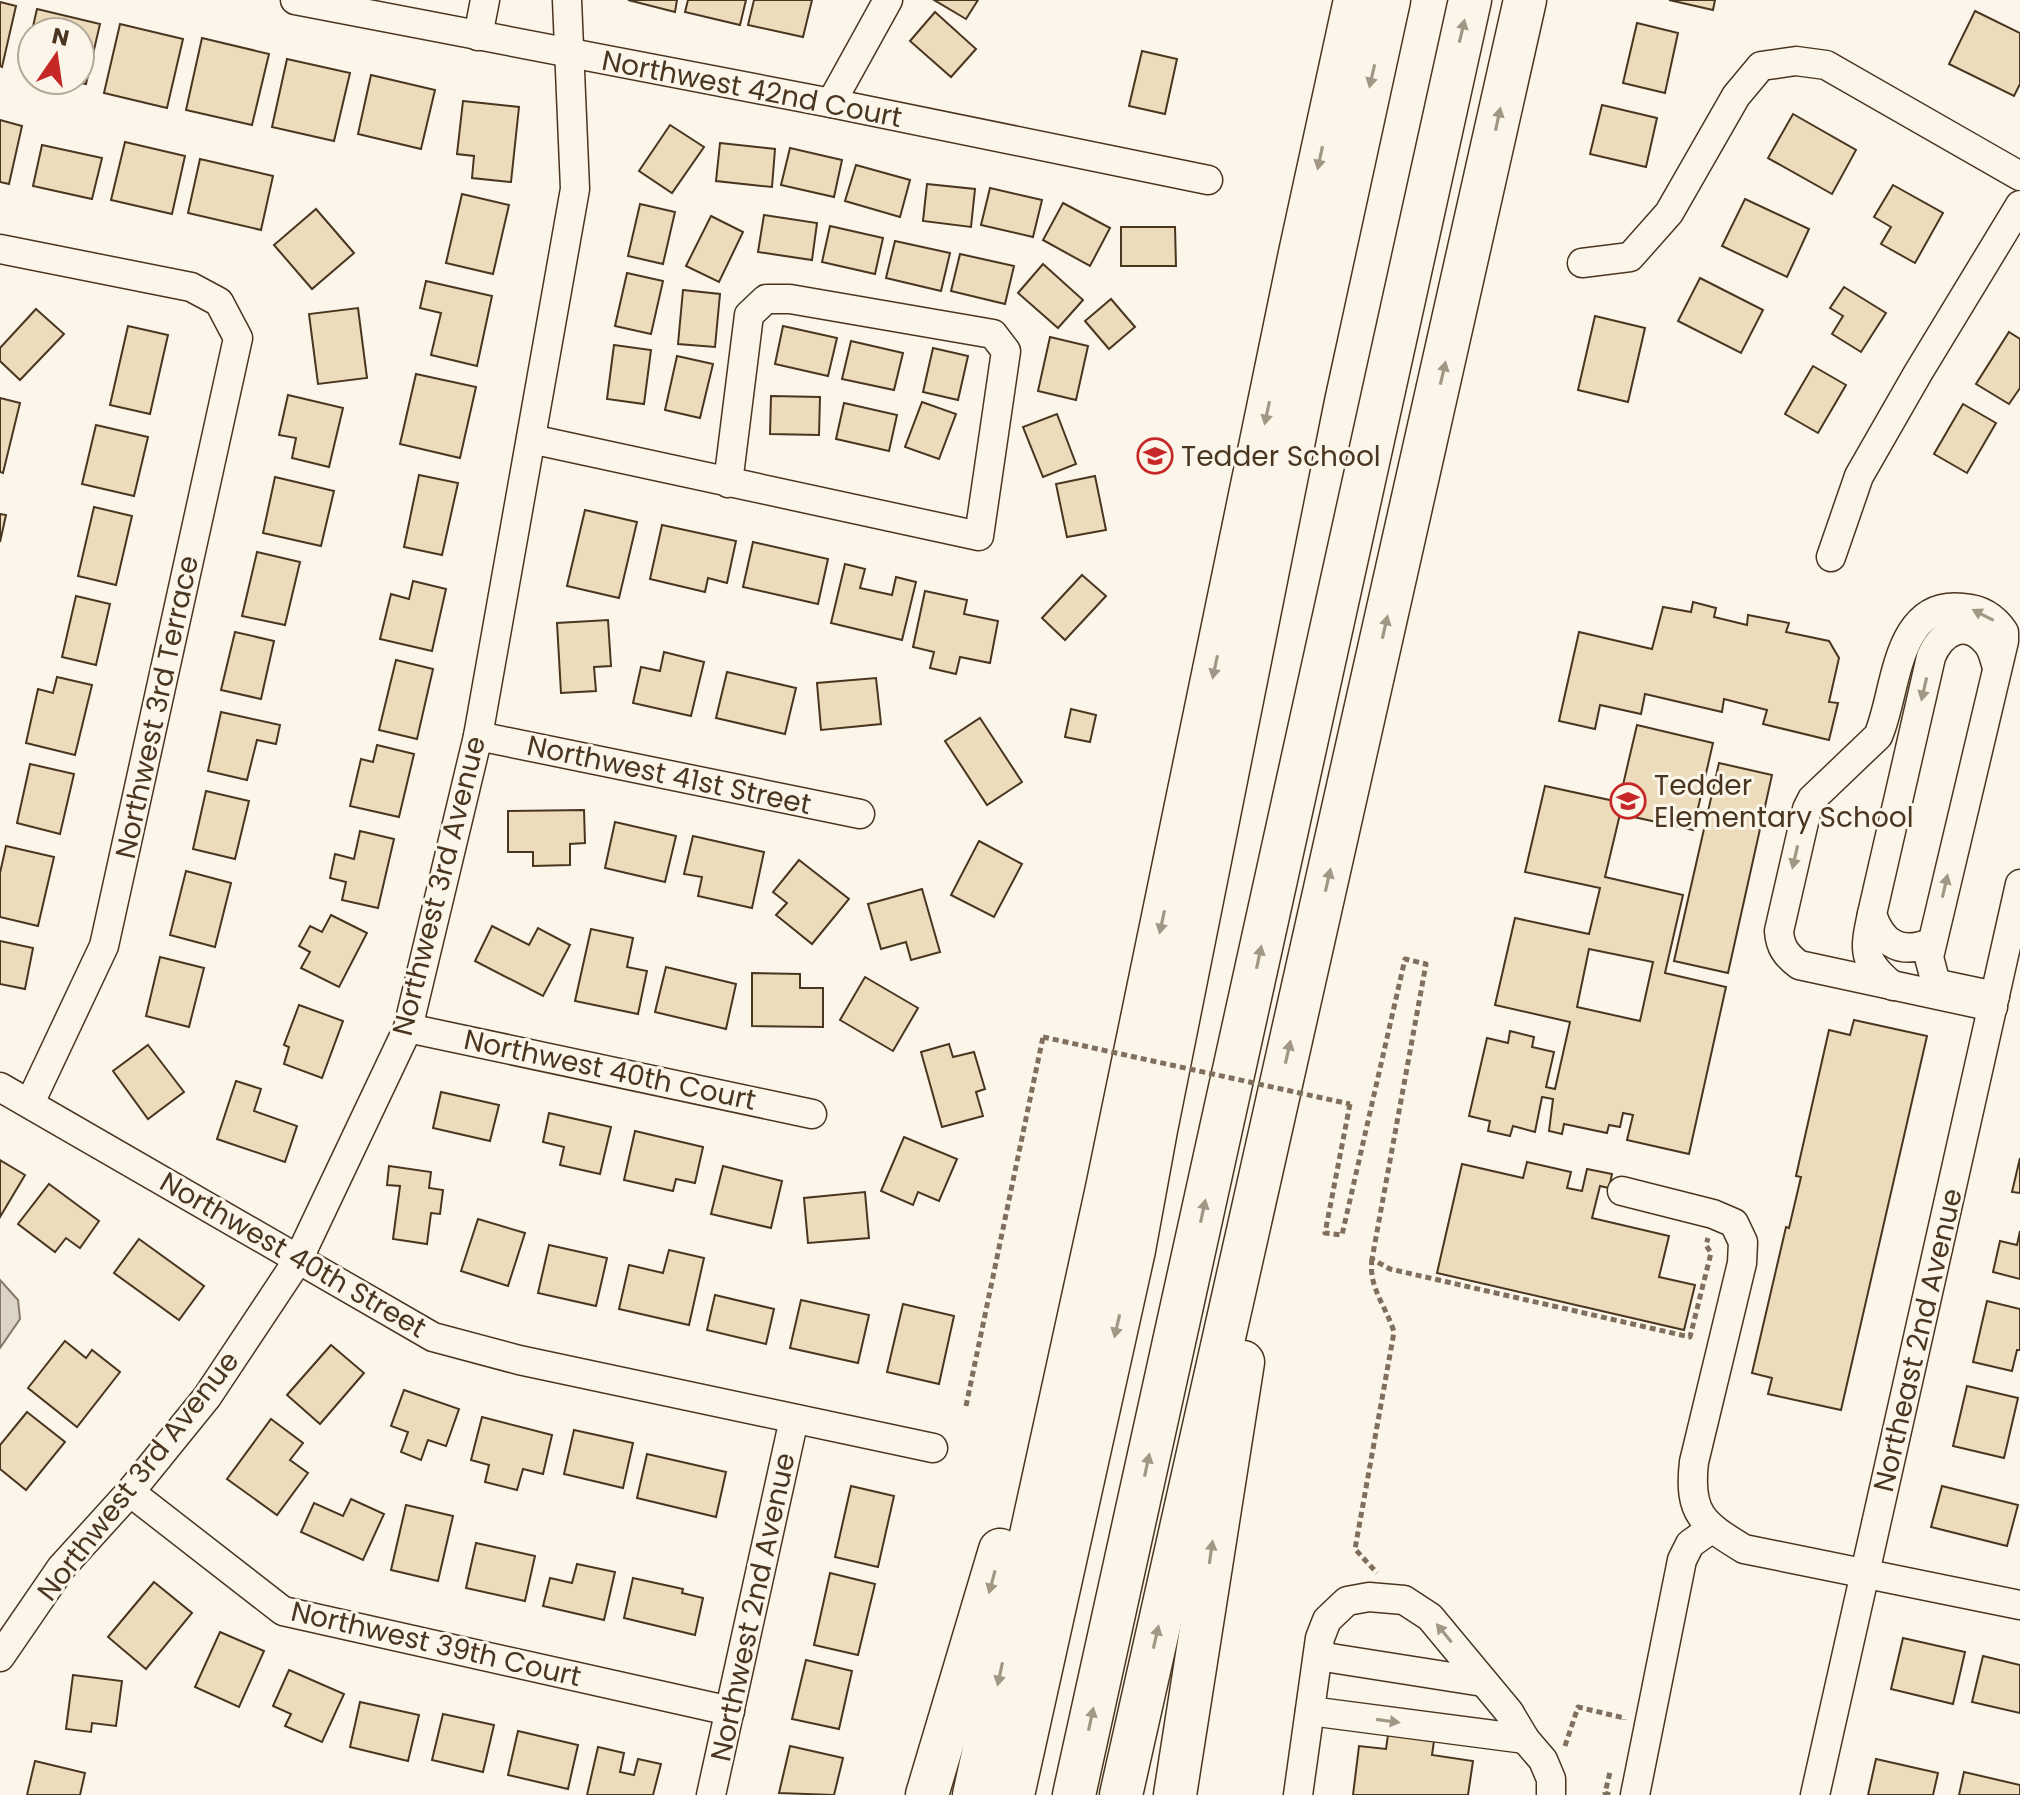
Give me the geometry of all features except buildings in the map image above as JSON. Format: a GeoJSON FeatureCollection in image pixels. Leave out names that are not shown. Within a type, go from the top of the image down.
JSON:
{"type":"FeatureCollection","features":[{"type":"Feature","properties":{"kind":"highway"},"geometry":{"type":"LineString","coordinates":[[974,1795],[1107,1188],[1355,0]]}},
{"type":"Feature","properties":{"kind":"highway"},"geometry":{"type":"LineString","coordinates":[[1013,1795],[1134,1250],[1303,395],[1389,0]]}},
{"type":"Feature","properties":{"kind":"highway"},"geometry":{"type":"LineString","coordinates":[[1134,1250],[1166,1131],[1417,0]]}},
{"type":"Feature","properties":{"kind":"highway"},"geometry":{"type":"LineString","coordinates":[[1074,1795],[1470,0]]}},
{"type":"Feature","properties":{"kind":"highway"},"geometry":{"type":"LineString","coordinates":[[1121,1795],[1525,0]]}},
{"type":"Feature","properties":{"kind":"highway"},"geometry":{"type":"LineString","coordinates":[[1175,1795],[1214,1535],[1238,1402],[1273,1120]]}},
{"type":"Feature","properties":{"kind":"highway"},"geometry":{"type":"LineString","coordinates":[[927,1795],[1002,1543],[1064,1262],[1107,1188]]}},
{"type":"Feature","properties":{"kind":"street","name":"Northwest 42nd Court"},"geometry":{"type":"LineString","coordinates":[[295,0],[831,103],[1208,180]]}},
{"type":"Feature","properties":{"kind":"street"},"geometry":{"type":"LineString","coordinates":[[478,36],[485,0]]}},
{"type":"Feature","properties":{"kind":"street","name":"Northwest 3rd Avenue"},"geometry":{"type":"LineString","coordinates":[[0,1657],[61,1568],[130,1492],[207,1397],[298,1260],[408,1028],[478,736],[575,189],[567,0]]}},
{"type":"Feature","properties":{"kind":"street"},"geometry":{"type":"LineString","coordinates":[[831,103],[888,0]]}},
{"type":"Feature","properties":{"kind":"street"},"geometry":{"type":"LineString","coordinates":[[1582,263],[1630,257],[1669,213],[1736,96],[1761,66],[1796,61],[1826,65],[2020,176]]}},
{"type":"Feature","properties":{"kind":"street"},"geometry":{"type":"LineString","coordinates":[[1831,557],[1859,476],[2020,205]]}},
{"type":"Feature","properties":{"kind":"street","name":"Northwest 3rd Terrace"},"geometry":{"type":"LineString","coordinates":[[0,249],[191,287],[219,302],[238,338],[104,946],[30,1103]]}},
{"type":"Feature","properties":{"kind":"street"},"geometry":{"type":"LineString","coordinates":[[531,439],[728,483],[979,536],[1006,351],[993,334],[790,299],[766,299],[749,315],[728,483]]}},
{"type":"Feature","properties":{"kind":"street"},"geometry":{"type":"LineString","coordinates":[[1955,607],[1979,611],[1999,624],[2004,632],[1929,957],[1935,980],[1994,1001],[1893,986],[1799,965],[1783,949],[1779,931],[1807,809],[1812,799],[1878,736],[1903,648],[1918,624],[1943,609],[1955,607]]}},
{"type":"Feature","properties":{"kind":"street"},"geometry":{"type":"LineString","coordinates":[[1893,986],[1873,968],[1865,947],[1937,642],[1947,632],[1973,632],[1985,639],[1997,667]]}},
{"type":"Feature","properties":{"kind":"street","name":"Northwest 41st Street"},"geometry":{"type":"LineString","coordinates":[[478,736],[860,814]]}},
{"type":"Feature","properties":{"kind":"street","name":"Northeast 2nd Avenue"},"geometry":{"type":"LineString","coordinates":[[1815,1795],[2020,884]]}},
{"type":"Feature","properties":{"kind":"street"},"geometry":{"type":"LineString","coordinates":[[1872,914],[1881,933],[1900,948],[1917,948],[1932,942]]}},
{"type":"Feature","properties":{"kind":"street","name":"Northwest 40th Court"},"geometry":{"type":"LineString","coordinates":[[408,1028],[812,1114]]}},
{"type":"Feature","properties":{"kind":"street","name":"Northwest 40th Street"},"geometry":{"type":"LineString","coordinates":[[0,1087],[433,1337],[519,1360],[933,1448]]}},
{"type":"Feature","properties":{"kind":"street"},"geometry":{"type":"LineString","coordinates":[[1622,1191],[1713,1214],[1734,1223],[1743,1242],[1742,1263],[1691,1483],[1695,1504],[1711,1529],[1744,1549],[2020,1605]]}},
{"type":"Feature","properties":{"kind":"street","name":"Northwest 2nd Avenue"},"geometry":{"type":"LineString","coordinates":[[711,1795],[794,1419]]}},
{"type":"Feature","properties":{"kind":"street","name":"Northwest 39th Court"},"geometry":{"type":"LineString","coordinates":[[130,1492],[283,1611],[730,1711]]}},
{"type":"Feature","properties":{"kind":"street"},"geometry":{"type":"LineString","coordinates":[[1635,1795],[1682,1560],[1690,1544],[1711,1529]]}},
{"type":"Feature","properties":{"kind":"street"},"geometry":{"type":"LineString","coordinates":[[1298,1795],[1320,1638],[1327,1620],[1347,1601],[1369,1597],[1404,1600],[1430,1617],[1509,1712],[1525,1739],[1543,1760],[1551,1779],[1551,1795]]}},
{"type":"Feature","properties":{"kind":"street"},"geometry":{"type":"LineString","coordinates":[[1318,1656],[1483,1682]]}},
{"type":"Feature","properties":{"kind":"street"},"geometry":{"type":"LineString","coordinates":[[1310,1711],[1525,1739]]}},
{"type":"Feature","properties":{"kind":"path"},"geometry":{"type":"LineString","coordinates":[[966,1406],[1043,1037],[1350,1104],[1325,1233],[1342,1235],[1405,959],[1426,964],[1370,1274],[1394,1332],[1355,1549],[1386,1584]]}},
{"type":"Feature","properties":{"kind":"path"},"geometry":{"type":"LineString","coordinates":[[1372,1259],[1390,1269],[1690,1337],[1711,1253],[1706,1245],[1713,1214]]}},
{"type":"Feature","properties":{"kind":"path"},"geometry":{"type":"LineString","coordinates":[[1559,1752],[1564,1749],[1578,1707],[1624,1718],[1620,1733]]}},
{"type":"Feature","properties":{"kind":"path"},"geometry":{"type":"LineString","coordinates":[[1610,1795],[1605,1793],[1612,1763]]}},
{"type":"Feature","properties":{"kind":"shaded area"},"geometry":{"type":"Polygon","coordinates":[[[0,1280],[18,1300],[20,1319],[0,1348],[0,1280]]]}},
{"type":"Feature","properties":{"kind":"place","name":"Tedder School"},"geometry":{"type":"Point","coordinates":[1155,456]}},
{"type":"Feature","properties":{"kind":"place","name":"Tedder Elementary School"},"geometry":{"type":"Point","coordinates":[1628,801]}}]}
